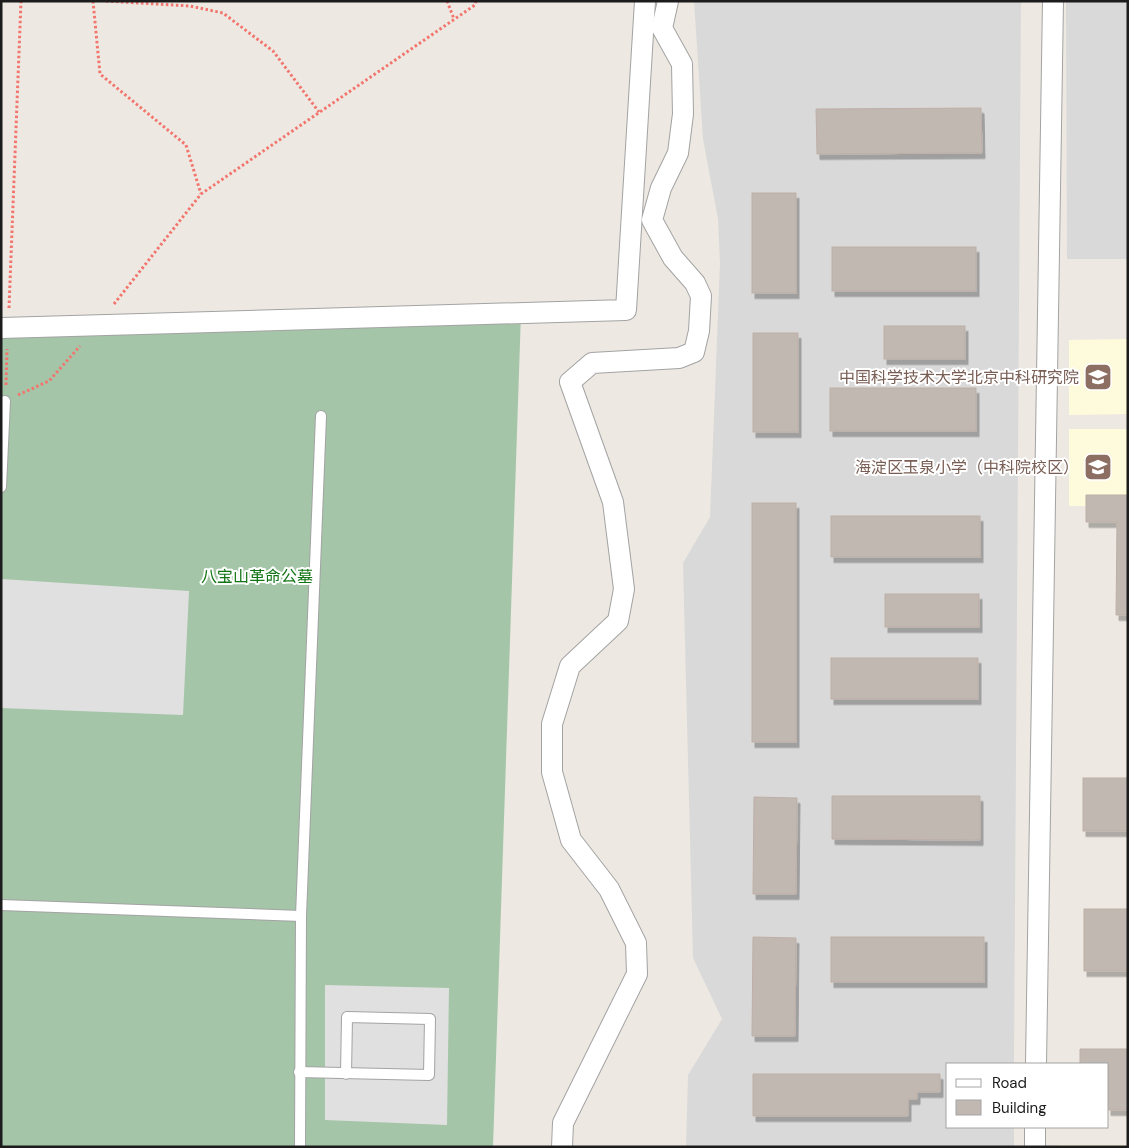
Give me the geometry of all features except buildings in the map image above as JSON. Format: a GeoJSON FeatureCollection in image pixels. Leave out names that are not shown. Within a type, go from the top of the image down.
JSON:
{"type":"FeatureCollection","features":[{"type":"Feature","properties":{"kind":"street"},"geometry":{"type":"LineString","coordinates":[[5,328],[626,310],[645,1]]}},
{"type":"Feature","properties":{"kind":"street"},"geometry":{"type":"LineString","coordinates":[[562,1147],[563,1123],[637,974],[636,943],[609,889],[571,840],[552,772],[552,724],[570,666],[618,620],[624,589],[613,502],[570,382],[592,364],[679,358],[694,352],[699,331],[701,296],[673,258],[652,220],[661,188],[678,153],[683,114],[682,64],[662,28],[668,1]]}},
{"type":"Feature","properties":{"kind":"street"},"geometry":{"type":"LineString","coordinates":[[1036,1063],[1053,1]]}},
{"type":"Feature","properties":{"kind":"street"},"geometry":{"type":"LineString","coordinates":[[1035,1128],[1035,1147]]}},
{"type":"Feature","properties":{"kind":"lane"},"geometry":{"type":"LineString","coordinates":[[1,487],[5,401]]}},
{"type":"Feature","properties":{"kind":"lane"},"geometry":{"type":"LineString","coordinates":[[300,1147],[301,916],[322,416]]}},
{"type":"Feature","properties":{"kind":"lane"},"geometry":{"type":"LineString","coordinates":[[1,905],[301,916]]}},
{"type":"Feature","properties":{"kind":"lane"},"geometry":{"type":"LineString","coordinates":[[299,1072],[346,1074],[429,1075],[430,1020],[347,1017],[346,1074]]}},
{"type":"Feature","properties":{"kind":"path"},"geometry":{"type":"LineString","coordinates":[[21,1],[5,328],[5,401],[49,381],[69,360],[201,194],[475,5],[476,1]]}},
{"type":"Feature","properties":{"kind":"path"},"geometry":{"type":"LineString","coordinates":[[93,1],[100,74],[186,144],[201,194]]}},
{"type":"Feature","properties":{"kind":"path"},"geometry":{"type":"LineString","coordinates":[[106,1],[190,6],[223,13],[273,51],[320,112]]}},
{"type":"Feature","properties":{"kind":"path"},"geometry":{"type":"LineString","coordinates":[[446,1],[454,19]]}},
{"type":"Feature","properties":{"kind":"shaded area"},"geometry":{"type":"Polygon","coordinates":[[[694,1],[1021,1],[1014,1063],[946,1063],[946,1128],[1014,1128],[1014,1147],[686,1146],[688,1075],[722,1019],[693,958],[683,563],[710,517],[720,263],[718,219],[703,139],[694,1]]]}},
{"type":"Feature","properties":{"kind":"shaded area"},"geometry":{"type":"Polygon","coordinates":[[[1066,1],[1128,1],[1128,259],[1067,259],[1066,1]]]}},
{"type":"Feature","properties":{"kind":"shaded area","name":"中国科学技术大学北京中科研究院"},"geometry":{"type":"Polygon","coordinates":[[[1128,339],[1128,414],[1069,415],[1069,340],[1128,339]]]}},
{"type":"Feature","properties":{"kind":"shaded area","name":"海淀区玉泉小学（中科院校区）"},"geometry":{"type":"Polygon","coordinates":[[[1069,429],[1128,429],[1128,506],[1069,506],[1069,429]]]}},
{"type":"Feature","properties":{"kind":"shaded area"},"geometry":{"type":"Polygon","coordinates":[[[1,579],[189,591],[183,715],[1,708],[1,579]]]}},
{"type":"Feature","properties":{"kind":"shaded area"},"geometry":{"type":"Polygon","coordinates":[[[325,985],[449,988],[447,1125],[325,1120],[325,985]]]}},
{"type":"Feature","properties":{"kind":"shaded area"},"geometry":{"type":"Polygon","coordinates":[[[1059,1145],[1128,1145],[1128,1147],[1059,1147],[1059,1145]]]}},
{"type":"Feature","properties":{"kind":"green space","name":"八宝山革命公墓"},"geometry":{"type":"Polygon","coordinates":[[[521,313],[493,1147],[1,1147],[1,328],[521,313]]]}},
{"type":"Feature","properties":{"kind":"place","name":"中国科学技术大学北京中科研究院"},"geometry":{"type":"Point","coordinates":[1098,377]}},
{"type":"Feature","properties":{"kind":"place","name":"海淀区玉泉小学（中科院校区）"},"geometry":{"type":"Point","coordinates":[1098,467]}}]}
